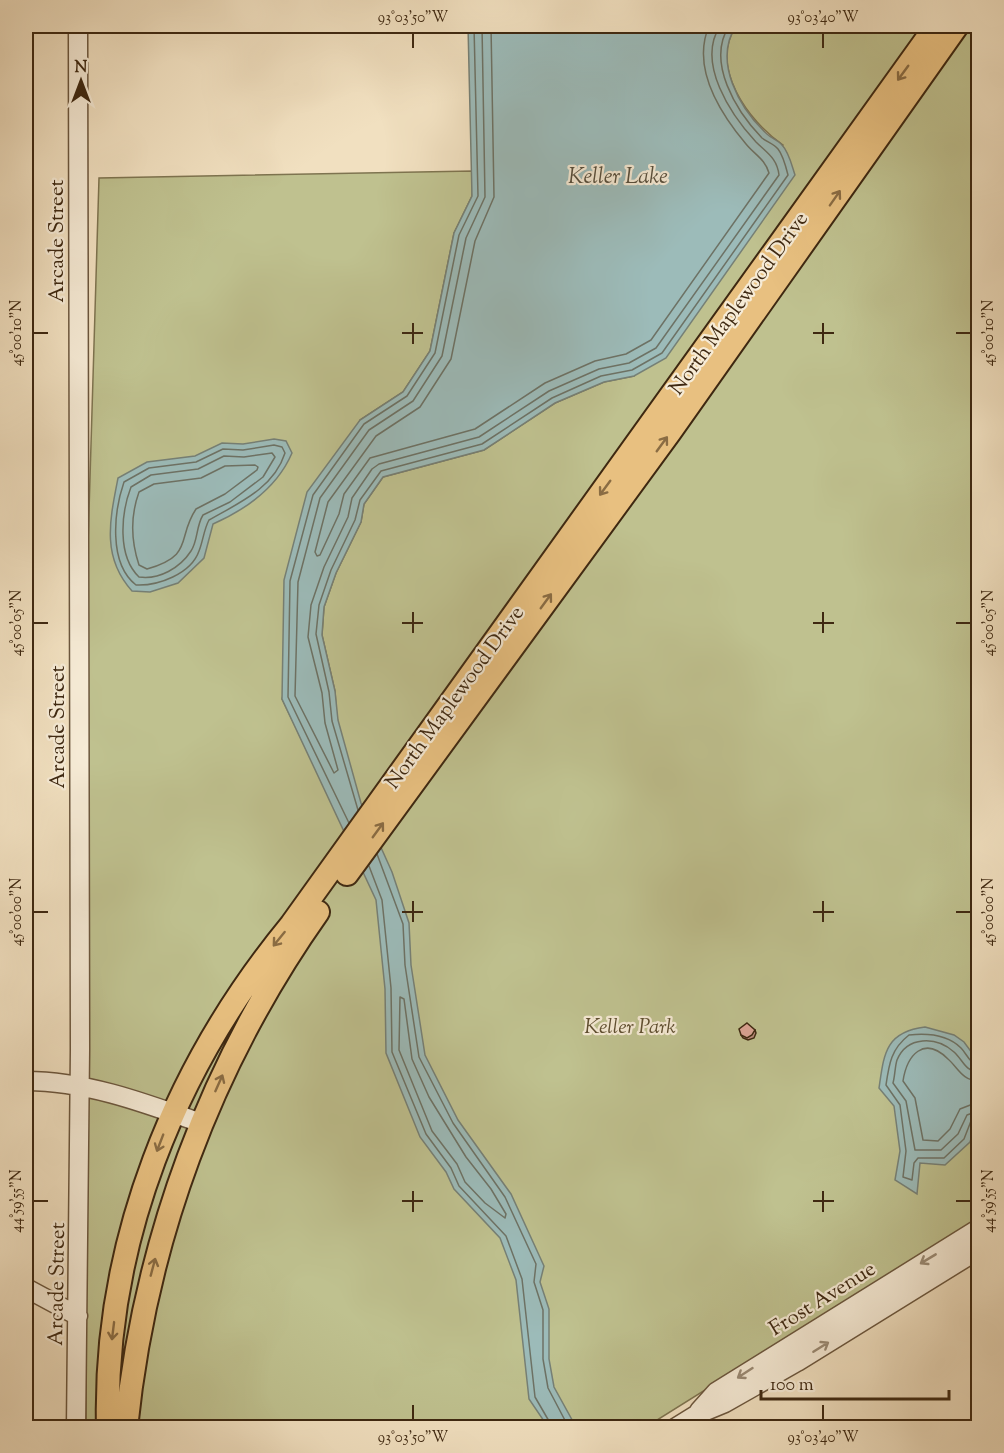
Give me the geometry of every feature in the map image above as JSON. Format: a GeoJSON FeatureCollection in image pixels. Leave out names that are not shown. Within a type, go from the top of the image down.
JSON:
{"type":"FeatureCollection","features":[{"type":"Feature","properties":{"kind":"main road","name":"North Maplewood Drive"},"geometry":{"type":"LineString","coordinates":[[108,1428],[111,1350],[121,1278],[144,1189],[172,1113],[194,1067],[235,999],[329,885],[397,791],[936,26]]}},
{"type":"Feature","properties":{"kind":"main road","name":"North Maplewood Drive"},"geometry":{"type":"LineString","coordinates":[[397,791],[670,432],[957,26]]}},
{"type":"Feature","properties":{"kind":"main road","name":"North Maplewood Drive"},"geometry":{"type":"LineString","coordinates":[[126,1428],[137,1339],[148,1285],[176,1190],[201,1123],[221,1078],[267,991],[329,885]]}},
{"type":"Feature","properties":{"kind":"street","name":"Arcade Street"},"geometry":{"type":"LineString","coordinates":[[76,1428],[80,1086],[78,26]]}},
{"type":"Feature","properties":{"kind":"street"},"geometry":{"type":"LineString","coordinates":[[26,1081],[80,1086],[201,1123]]}},
{"type":"Feature","properties":{"kind":"street","name":"Frost Avenue"},"geometry":{"type":"LineString","coordinates":[[696,1415],[716,1392],[978,1228]]}},
{"type":"Feature","properties":{"kind":"street","name":"Frost Avenue"},"geometry":{"type":"LineString","coordinates":[[675,1428],[696,1415],[725,1403],[797,1362],[978,1250]]}},
{"type":"Feature","properties":{"kind":"street"},"geometry":{"type":"LineString","coordinates":[[26,1288],[78,1316]]}},
{"type":"Feature","properties":{"kind":"green space","name":"Keller Park"},"geometry":{"type":"Polygon","coordinates":[[[736,26],[978,26],[978,1219],[646,1427],[86,1428],[87,578],[99,178],[473,171],[472,196],[454,233],[430,351],[403,392],[360,420],[282,699],[344,827],[335,691],[322,635],[324,607],[336,573],[361,522],[364,504],[383,477],[484,450],[555,403],[604,382],[634,376],[783,145],[757,122],[736,92],[727,59],[729,42],[736,26]]]}},
{"type":"Feature","properties":{"kind":"water","name":"Keller Lake"},"geometry":{"type":"Polygon","coordinates":[[[468,26],[736,26],[727,54],[732,83],[747,111],[767,134],[784,148],[795,175],[666,358],[634,376],[604,382],[555,403],[484,450],[383,477],[364,504],[361,522],[336,573],[324,607],[322,635],[335,691],[338,720],[361,803],[392,872],[409,923],[411,965],[425,1055],[458,1120],[511,1194],[544,1266],[540,1282],[549,1309],[549,1359],[554,1387],[576,1427],[548,1427],[529,1399],[516,1280],[500,1238],[454,1189],[446,1172],[420,1137],[386,1053],[385,989],[376,900],[282,699],[284,580],[307,492],[360,420],[403,392],[430,351],[454,233],[472,196],[468,26]]]}},
{"type":"Feature","properties":{"kind":"water"},"geometry":{"type":"Polygon","coordinates":[[[274,439],[286,441],[292,453],[286,465],[260,496],[238,512],[213,524],[204,558],[178,583],[150,592],[132,591],[116,565],[110,537],[112,508],[118,478],[147,462],[195,456],[222,443],[243,444],[274,439]]]}},
{"type":"Feature","properties":{"kind":"water"},"geometry":{"type":"Polygon","coordinates":[[[925,1027],[954,1035],[964,1042],[978,1061],[978,1118],[970,1142],[945,1165],[920,1163],[917,1194],[895,1180],[900,1151],[894,1106],[879,1088],[885,1055],[894,1040],[902,1034],[925,1027]]]}},
{"type":"Feature","properties":{"kind":"building"},"geometry":{"type":"Polygon","coordinates":[[[747,1023],[755,1030],[747,1038],[741,1035],[739,1029],[747,1023]]]}}]}
